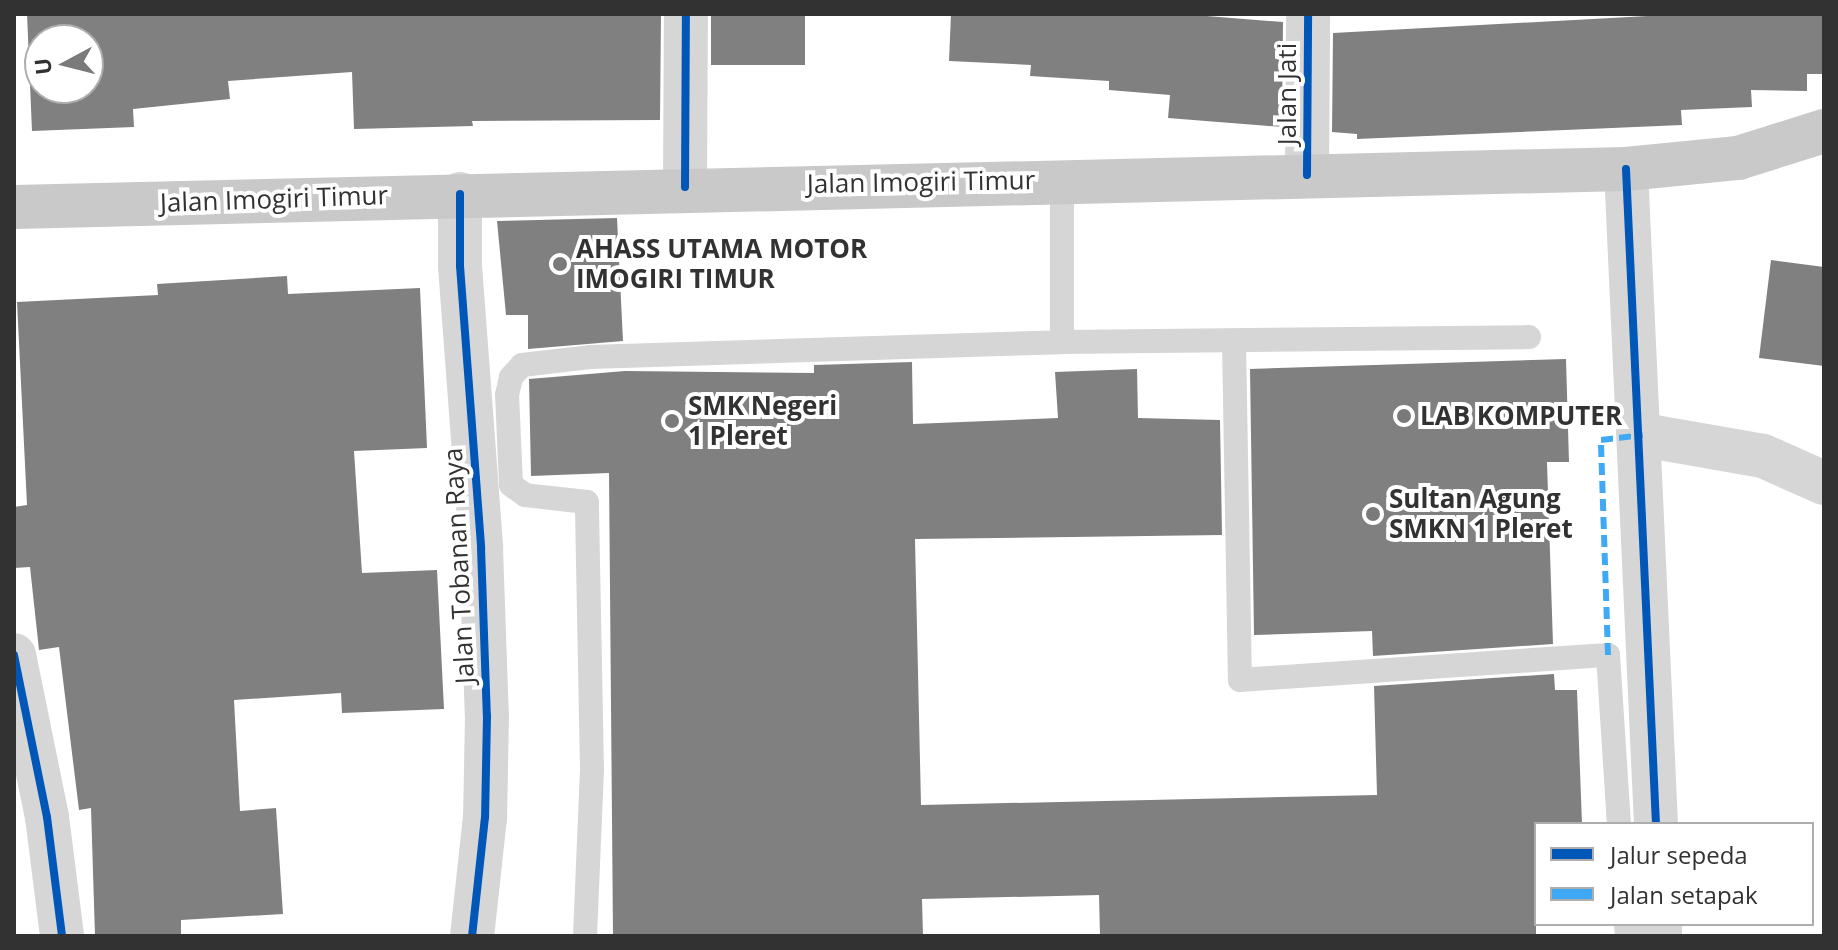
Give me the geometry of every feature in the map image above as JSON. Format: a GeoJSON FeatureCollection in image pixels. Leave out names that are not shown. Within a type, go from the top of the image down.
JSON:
{"type":"FeatureCollection","features":[{"type":"Feature","properties":{"kind":"main road","name":"Jalan Imogiri Timur"},"geometry":{"type":"LineString","coordinates":[[14,207],[685,187],[1626,169],[1738,158],[1824,131]]}},
{"type":"Feature","properties":{"kind":"street"},"geometry":{"type":"LineString","coordinates":[[685,187],[686,14]]}},
{"type":"Feature","properties":{"kind":"street","name":"Jalan Jati"},"geometry":{"type":"LineString","coordinates":[[1307,175],[1308,14]]}},
{"type":"Feature","properties":{"kind":"street"},"geometry":{"type":"LineString","coordinates":[[1626,169],[1643,435],[1656,822]]}},
{"type":"Feature","properties":{"kind":"street","name":"Jalan Tobanan Raya"},"geometry":{"type":"LineString","coordinates":[[460,194],[460,266],[481,548],[487,716],[485,817],[472,936]]}},
{"type":"Feature","properties":{"kind":"street"},"geometry":{"type":"LineString","coordinates":[[1643,435],[1763,456],[1824,483]]}},
{"type":"Feature","properties":{"kind":"street"},"geometry":{"type":"LineString","coordinates":[[14,655],[47,817],[62,936]]}},
{"type":"Feature","properties":{"kind":"lane"},"geometry":{"type":"LineString","coordinates":[[1062,179],[1062,342]]}},
{"type":"Feature","properties":{"kind":"lane"},"geometry":{"type":"LineString","coordinates":[[585,936],[592,770],[587,502],[525,495],[511,485],[507,395],[511,377],[522,365],[590,357],[1062,342],[1529,337]]}},
{"type":"Feature","properties":{"kind":"lane"},"geometry":{"type":"LineString","coordinates":[[1234,341],[1240,680],[1608,655],[1619,822]]}},
{"type":"Feature","properties":{"kind":"building"},"geometry":{"type":"Polygon","coordinates":[[[27,14],[661,14],[660,120],[472,121],[473,126],[354,129],[352,72],[228,81],[230,99],[133,109],[134,127],[32,131],[31,104],[104,104],[104,24],[27,24],[27,14]]]}},
{"type":"Feature","properties":{"kind":"building"},"geometry":{"type":"Polygon","coordinates":[[[711,14],[805,14],[805,65],[711,65],[711,14]]]}},
{"type":"Feature","properties":{"kind":"building"},"geometry":{"type":"Polygon","coordinates":[[[951,14],[1182,14],[1283,22],[1282,127],[1168,118],[1170,95],[1109,90],[1109,81],[1030,76],[1031,65],[949,61],[951,14]]]}},
{"type":"Feature","properties":{"kind":"building"},"geometry":{"type":"Polygon","coordinates":[[[1684,14],[1824,14],[1824,74],[1807,74],[1807,91],[1751,90],[1752,107],[1681,110],[1682,125],[1357,139],[1357,134],[1332,132],[1333,33],[1684,14]]]}},
{"type":"Feature","properties":{"kind":"building","name":"AHASS UTAMA MOTOR IMOGIRI TIMUR"},"geometry":{"type":"Polygon","coordinates":[[[617,218],[623,341],[528,349],[528,315],[506,315],[497,221],[617,218]]]}},
{"type":"Feature","properties":{"kind":"building"},"geometry":{"type":"Polygon","coordinates":[[[1771,260],[1824,267],[1824,366],[1759,358],[1771,260]]]}},
{"type":"Feature","properties":{"kind":"building"},"geometry":{"type":"Polygon","coordinates":[[[287,276],[288,294],[420,288],[427,448],[354,451],[362,573],[437,570],[444,709],[342,713],[341,693],[234,700],[240,811],[276,808],[283,914],[181,920],[181,936],[95,936],[91,808],[79,810],[59,647],[39,650],[30,567],[14,568],[14,507],[27,505],[17,302],[158,295],[157,284],[287,276]]]}},
{"type":"Feature","properties":{"kind":"building"},"geometry":{"type":"Polygon","coordinates":[[[1566,359],[1569,462],[1547,462],[1553,644],[1373,656],[1372,631],[1254,635],[1250,369],[1566,359]]]}},
{"type":"Feature","properties":{"kind":"building"},"geometry":{"type":"Polygon","coordinates":[[[912,362],[913,424],[1058,418],[1055,372],[1137,369],[1138,418],[1220,420],[1222,535],[915,539],[921,805],[1377,795],[1374,686],[1554,674],[1555,690],[1577,690],[1582,822],[1534,822],[1536,936],[1100,936],[1099,895],[922,899],[923,936],[613,936],[609,473],[531,476],[529,379],[625,371],[814,373],[814,365],[912,362]]]}},
{"type":"Feature","properties":{"kind":"marked path"},"geometry":{"type":"LineString","coordinates":[[1608,655],[1601,440],[1643,435]]}},
{"type":"Feature","properties":{"kind":"cycle path"},"geometry":{"type":"LineString","coordinates":[[685,187],[686,14]]}},
{"type":"Feature","properties":{"kind":"cycle path"},"geometry":{"type":"LineString","coordinates":[[1307,175],[1308,14]]}},
{"type":"Feature","properties":{"kind":"cycle path"},"geometry":{"type":"LineString","coordinates":[[1626,169],[1656,822]]}},
{"type":"Feature","properties":{"kind":"cycle path"},"geometry":{"type":"LineString","coordinates":[[460,194],[460,266],[481,548],[487,716],[485,817],[472,936]]}},
{"type":"Feature","properties":{"kind":"cycle path"},"geometry":{"type":"LineString","coordinates":[[14,655],[47,817],[62,936]]}},
{"type":"Feature","properties":{"kind":"place","name":"AHASS UTAMA MOTOR IMOGIRI TIMUR"},"geometry":{"type":"Point","coordinates":[560,264]}},
{"type":"Feature","properties":{"kind":"place","name":"LAB KOMPUTER"},"geometry":{"type":"Point","coordinates":[1404,416]}},
{"type":"Feature","properties":{"kind":"place","name":"SMK Negeri 1 Pleret"},"geometry":{"type":"Point","coordinates":[672,421]}},
{"type":"Feature","properties":{"kind":"place","name":"Sultan Agung SMKN 1 Pleret"},"geometry":{"type":"Point","coordinates":[1373,514]}}]}
